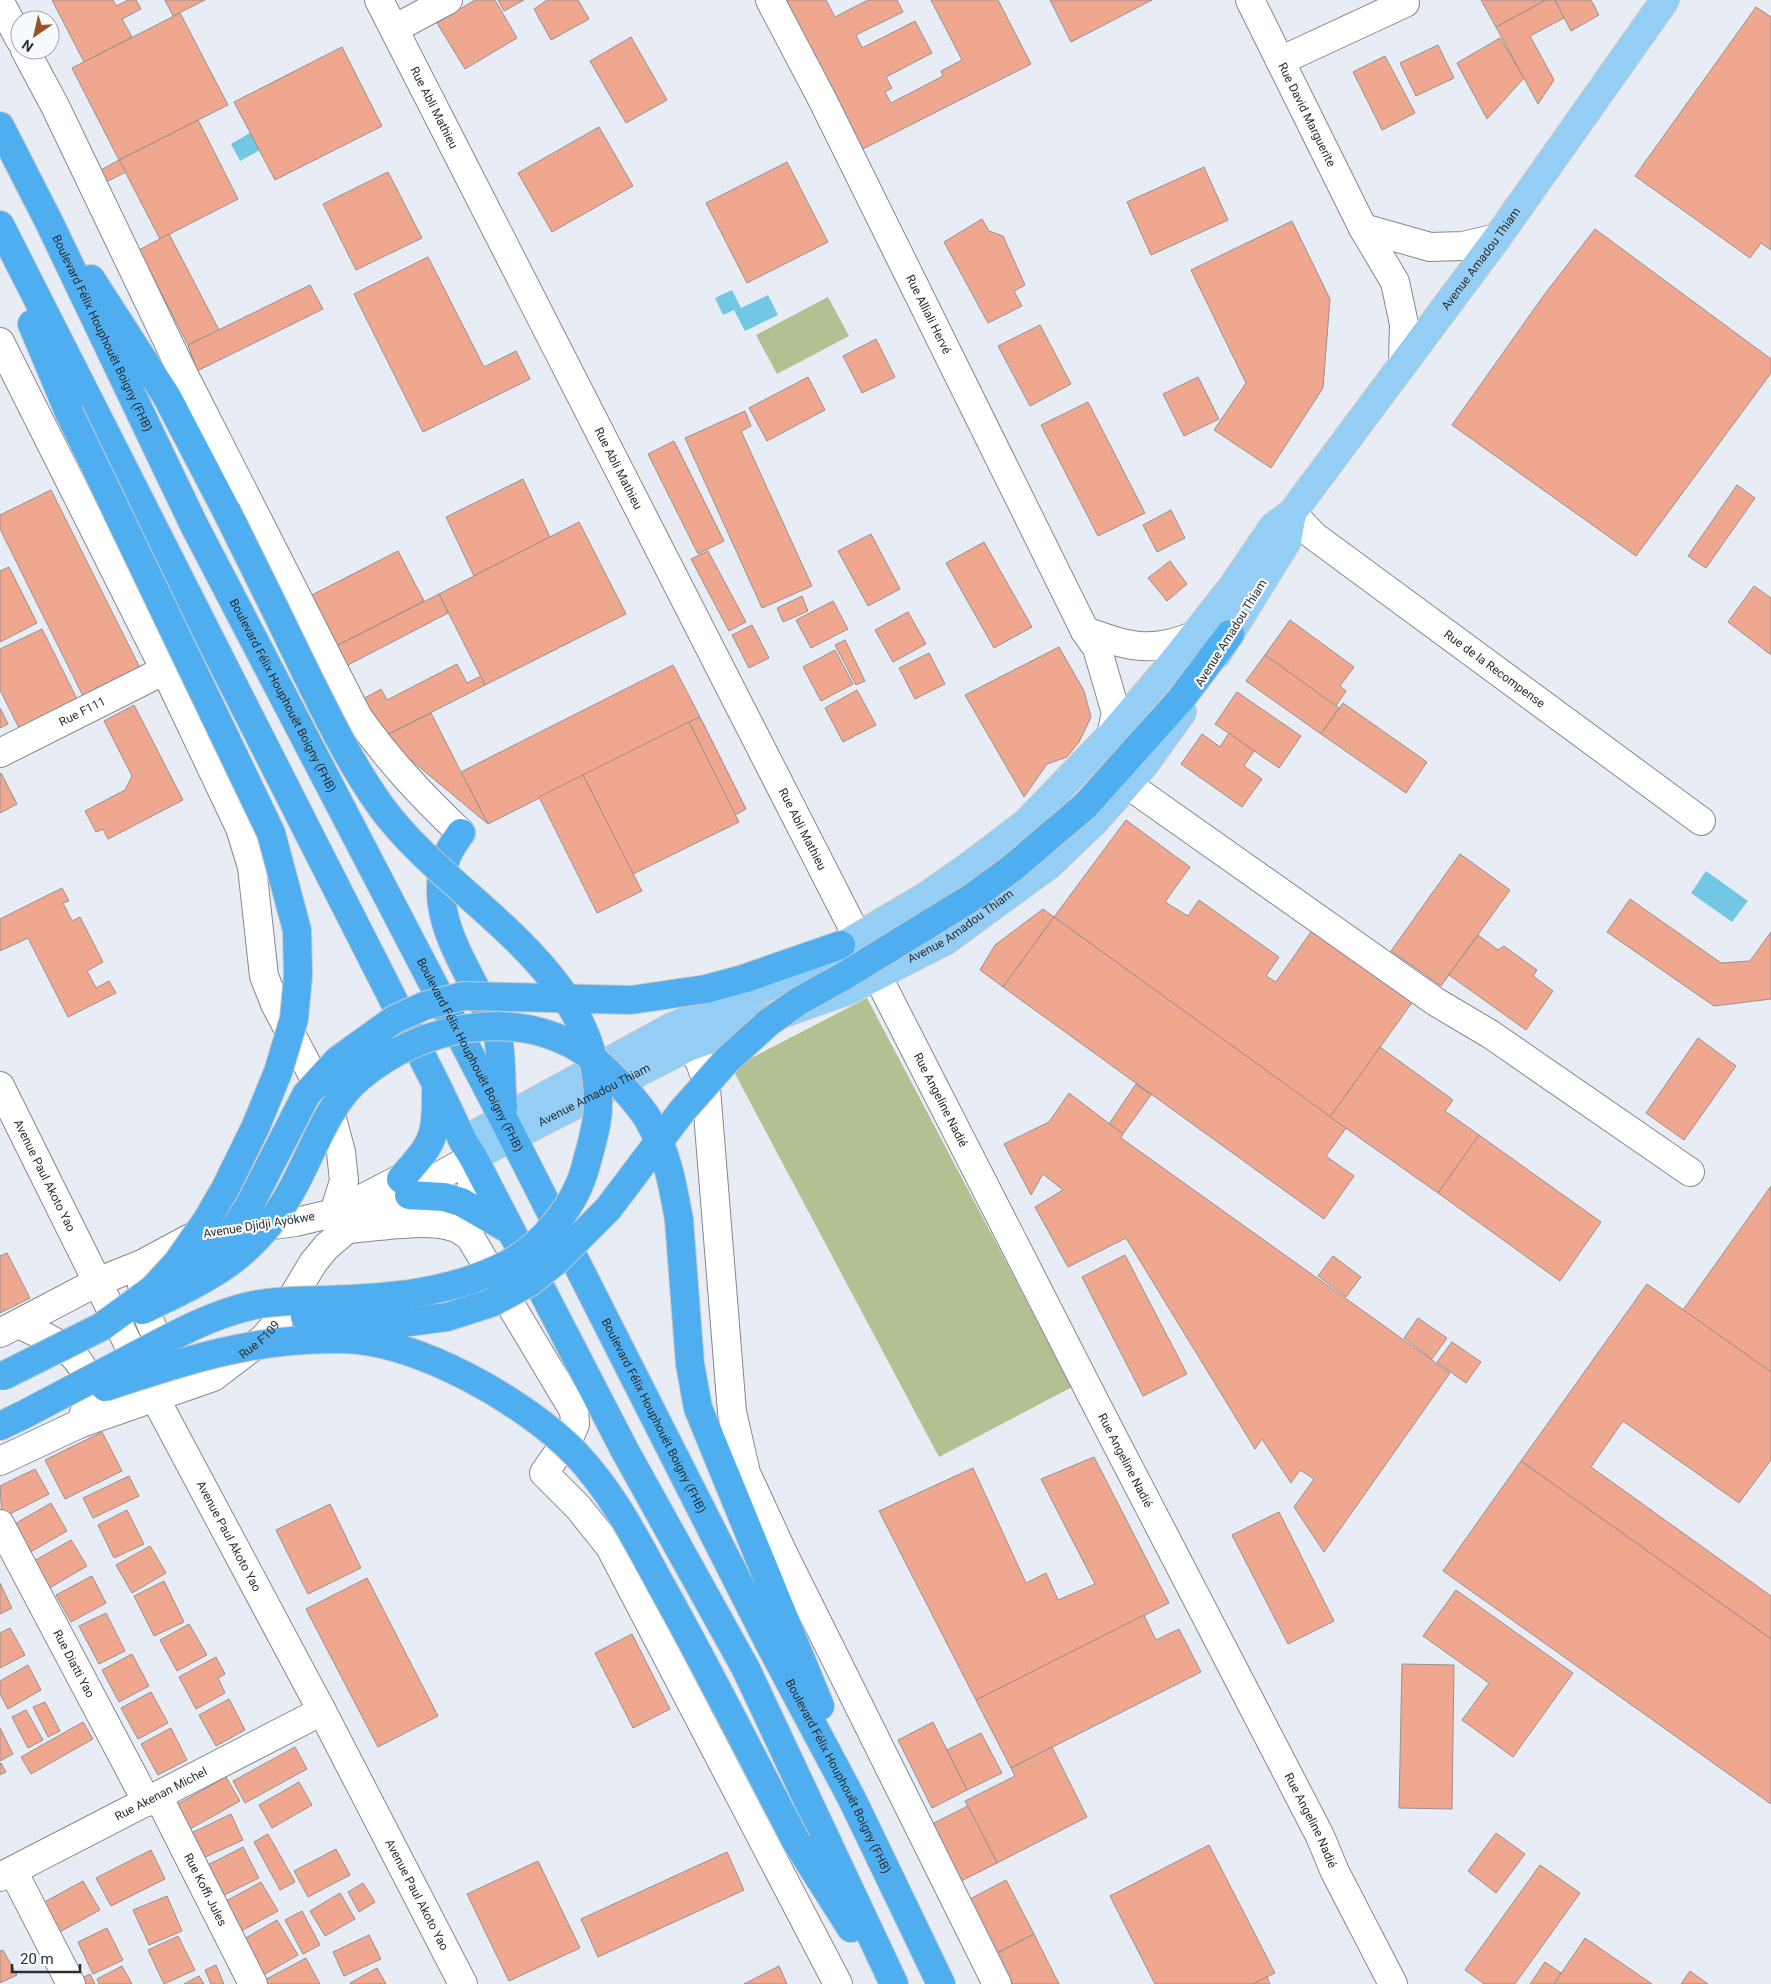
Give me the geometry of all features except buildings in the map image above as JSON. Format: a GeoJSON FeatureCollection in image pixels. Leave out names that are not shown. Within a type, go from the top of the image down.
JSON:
{"type":"FeatureCollection","features":[{"type":"Feature","properties":{"kind":"highway","name":"Boulevard Félix Houphouët Boigny (FHB)"},"geometry":{"type":"LineString","coordinates":[[0,126],[49,222],[194,525],[508,1127],[769,1643],[852,1799],[941,1984]]}},
{"type":"Feature","properties":{"kind":"highway"},"geometry":{"type":"LineString","coordinates":[[11,1420],[201,1322],[251,1306],[270,1302],[380,1297],[430,1291],[469,1282],[505,1266],[544,1235],[571,1200],[586,1168],[598,1105],[592,1055],[580,1020],[562,989],[509,932],[417,847],[382,808],[340,742],[226,510],[167,397],[106,300],[49,222]]}},
{"type":"Feature","properties":{"kind":"highway"},"geometry":{"type":"LineString","coordinates":[[0,225],[468,1149],[624,1449],[746,1669],[894,1984]]}},
{"type":"Feature","properties":{"kind":"highway"},"geometry":{"type":"LineString","coordinates":[[0,249],[69,412],[271,833],[297,930],[298,976],[294,1019],[278,1072],[256,1126],[225,1190],[177,1263],[153,1290],[101,1327],[1,1377]]}},
{"type":"Feature","properties":{"kind":"highway"},"geometry":{"type":"LineString","coordinates":[[201,1322],[282,1316],[394,1324],[448,1317],[491,1303],[530,1282],[556,1262],[608,1209],[682,1111],[727,1060],[769,1022],[799,1001],[844,976],[971,898],[1011,870],[1085,806],[1180,699],[1230,634]]}},
{"type":"Feature","properties":{"kind":"highway"},"geometry":{"type":"LineString","coordinates":[[461,833],[447,855],[442,876],[442,904],[448,930],[497,1033],[508,1127]]}},
{"type":"Feature","properties":{"kind":"highway"},"geometry":{"type":"LineString","coordinates":[[179,1292],[231,1234],[249,1206],[306,1095],[338,1060],[395,1019],[424,1006],[463,996],[631,1000],[706,989],[743,979],[850,940]]}},
{"type":"Feature","properties":{"kind":"highway"},"geometry":{"type":"LineString","coordinates":[[1,1377],[179,1292],[221,1270],[247,1250],[271,1224],[291,1192],[337,1104],[358,1079],[386,1057],[420,1040],[450,1031],[510,1026],[544,1032],[580,1049],[610,1074],[649,1120],[666,1154],[679,1220],[690,1364],[698,1408],[789,1628],[852,1799]]}},
{"type":"Feature","properties":{"kind":"highway"},"geometry":{"type":"LineString","coordinates":[[436,1084],[437,1120],[429,1147],[405,1187],[461,1202],[510,1230]]}},
{"type":"Feature","properties":{"kind":"highway"},"geometry":{"type":"LineString","coordinates":[[11,1420],[194,1357],[234,1348],[285,1340],[346,1339],[390,1346],[435,1361],[490,1389],[530,1415],[576,1454],[625,1519],[797,1843],[885,1984]]}},
{"type":"Feature","properties":{"kind":"main road","name":"Avenue Amadou Thiam"},"geometry":{"type":"LineString","coordinates":[[468,1149],[680,1037],[925,897],[968,868],[1026,824],[1111,735],[1233,586],[1273,527],[1292,513],[1497,238],[1665,0]]}},
{"type":"Feature","properties":{"kind":"main road","name":"Avenue Amadou Thiam"},"geometry":{"type":"LineString","coordinates":[[680,1037],[849,990],[878,977],[945,941],[1049,865],[1094,822],[1127,784],[1181,714],[1287,541],[1292,513]]}},
{"type":"Feature","properties":{"kind":"street","name":"Rue Abli Mathieu"},"geometry":{"type":"LineString","coordinates":[[379,0],[850,940]]}},
{"type":"Feature","properties":{"kind":"street"},"geometry":{"type":"LineString","coordinates":[[394,29],[448,0]]}},
{"type":"Feature","properties":{"kind":"street","name":"Rue Alliali Hervé"},"geometry":{"type":"LineString","coordinates":[[770,0],[822,99],[1086,631],[1097,648],[1116,713],[1111,735]]}},
{"type":"Feature","properties":{"kind":"street","name":"Rue David Marguerite"},"geometry":{"type":"LineString","coordinates":[[1250,0],[1363,228],[1395,282],[1404,324],[1403,362]]}},
{"type":"Feature","properties":{"kind":"street"},"geometry":{"type":"LineString","coordinates":[[0,2],[10,21]]}},
{"type":"Feature","properties":{"kind":"street"},"geometry":{"type":"LineString","coordinates":[[1280,61],[1405,3]]}},
{"type":"Feature","properties":{"kind":"street"},"geometry":{"type":"LineString","coordinates":[[30,60],[182,371],[358,717],[386,756],[411,785],[461,833]]}},
{"type":"Feature","properties":{"kind":"street"},"geometry":{"type":"LineString","coordinates":[[1363,228],[1430,247],[1463,246],[1497,238]]}},
{"type":"Feature","properties":{"kind":"street"},"geometry":{"type":"LineString","coordinates":[[0,342],[165,670],[240,828],[252,867],[264,976],[275,1004],[328,1104],[341,1152],[344,1181],[341,1221],[437,1224],[454,1227],[470,1237],[574,1412],[575,1424],[570,1436],[544,1472],[578,1507],[610,1547],[838,1984]]}},
{"type":"Feature","properties":{"kind":"street","name":"Rue de la Recompense"},"geometry":{"type":"LineString","coordinates":[[1292,513],[1314,536],[1701,821]]}},
{"type":"Feature","properties":{"kind":"street"},"geometry":{"type":"LineString","coordinates":[[1086,631],[1125,645],[1150,647],[1179,642],[1193,636]]}},
{"type":"Feature","properties":{"kind":"street","name":"Rue F111"},"geometry":{"type":"LineString","coordinates":[[0,753],[165,670]]}},
{"type":"Feature","properties":{"kind":"street"},"geometry":{"type":"LineString","coordinates":[[1127,784],[1436,1002],[1490,1034],[1690,1172]]}},
{"type":"Feature","properties":{"kind":"street","name":"Rue Angeline Nadié"},"geometry":{"type":"LineString","coordinates":[[850,940],[878,977],[1320,1836],[1336,1872],[1393,1984]]}},
{"type":"Feature","properties":{"kind":"street"},"geometry":{"type":"LineString","coordinates":[[680,1037],[698,1060],[705,1076],[732,1412],[746,1473],[782,1551],[997,1984]]}},
{"type":"Feature","properties":{"kind":"street","name":"Avenue Paul Akoto Yao"},"geometry":{"type":"LineString","coordinates":[[0,1086],[155,1398],[322,1711],[463,1984]]}},
{"type":"Feature","properties":{"kind":"street"},"geometry":{"type":"LineString","coordinates":[[468,1149],[471,1208],[470,1237]]}},
{"type":"Feature","properties":{"kind":"street","name":"Avenue Djidji Ayökwe"},"geometry":{"type":"LineString","coordinates":[[9,1329],[97,1282],[142,1264],[196,1235],[296,1222],[341,1221],[405,1187],[468,1149]]}},
{"type":"Feature","properties":{"kind":"street","name":"Rue F109"},"geometry":{"type":"LineString","coordinates":[[0,1462],[81,1423],[213,1377],[263,1339],[277,1324],[313,1263],[326,1247],[341,1221]]}},
{"type":"Feature","properties":{"kind":"street"},"geometry":{"type":"LineString","coordinates":[[142,1264],[142,1302],[150,1323],[171,1356],[193,1370],[213,1377]]}},
{"type":"Feature","properties":{"kind":"street"},"geometry":{"type":"LineString","coordinates":[[9,1329],[51,1339],[72,1352],[85,1370],[89,1391],[81,1423]]}},
{"type":"Feature","properties":{"kind":"street","name":"Rue Diatti Yao"},"geometry":{"type":"LineString","coordinates":[[0,1524],[152,1799]]}},
{"type":"Feature","properties":{"kind":"street","name":"Rue Akenan Michel"},"geometry":{"type":"LineString","coordinates":[[3,1875],[322,1711]]}},
{"type":"Feature","properties":{"kind":"street","name":"Rue Koffi Jules"},"geometry":{"type":"LineString","coordinates":[[152,1799],[253,1984]]}},
{"type":"Feature","properties":{"kind":"street"},"geometry":{"type":"LineString","coordinates":[[3,1875],[71,1984]]}},
{"type":"Feature","properties":{"kind":"green space"},"geometry":{"type":"Polygon","coordinates":[[[828,297],[849,336],[777,374],[756,335],[828,297]]]}},
{"type":"Feature","properties":{"kind":"green space"},"geometry":{"type":"Polygon","coordinates":[[[867,998],[1072,1387],[939,1457],[732,1068],[867,998]]]}},
{"type":"Feature","properties":{"kind":"water"},"geometry":{"type":"Polygon","coordinates":[[[260,127],[269,145],[240,161],[231,144],[260,127]]]}},
{"type":"Feature","properties":{"kind":"water"},"geometry":{"type":"Polygon","coordinates":[[[732,290],[741,308],[768,295],[778,315],[745,331],[734,310],[723,315],[715,298],[732,290]]]}},
{"type":"Feature","properties":{"kind":"water"},"geometry":{"type":"Polygon","coordinates":[[[1706,871],[1748,901],[1732,922],[1691,893],[1706,871]]]}}]}
